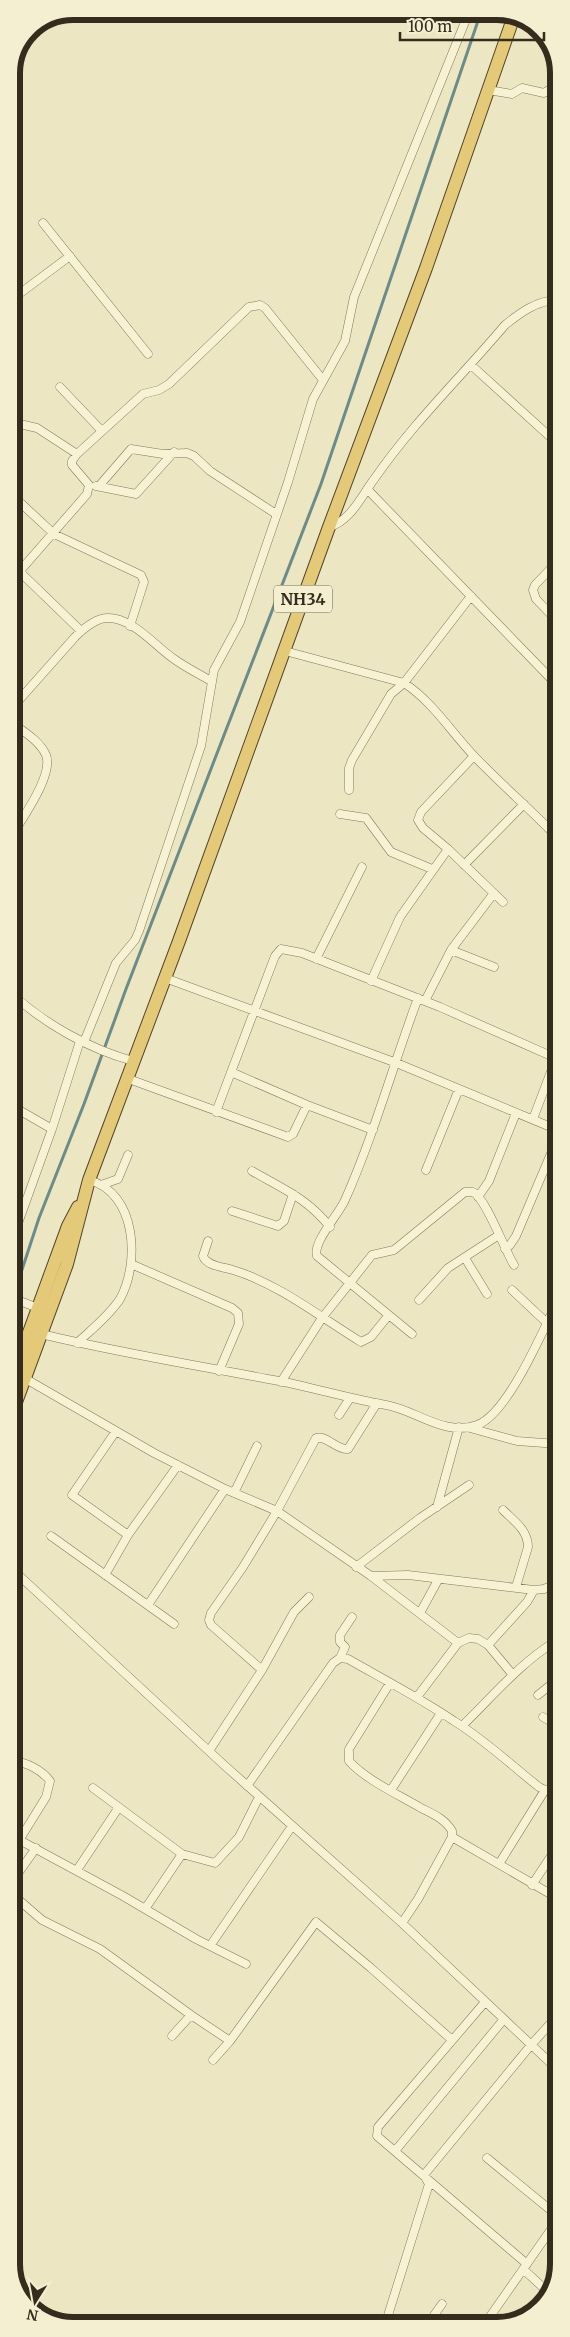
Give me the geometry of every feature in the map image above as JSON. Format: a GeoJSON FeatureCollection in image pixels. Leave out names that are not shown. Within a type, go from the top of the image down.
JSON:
{"type":"FeatureCollection","features":[{"type":"Feature","properties":{"kind":"highway","name":"NH34"},"geometry":{"type":"LineString","coordinates":[[20,1352],[33,1307],[75,1210],[82,1204],[95,1182],[126,1078],[165,978],[329,526],[426,268],[512,22]]}},
{"type":"Feature","properties":{"kind":"highway","name":"NH34"},"geometry":{"type":"LineString","coordinates":[[20,1394],[67,1264],[82,1211],[82,1204]]}},
{"type":"Feature","properties":{"kind":"street"},"geometry":{"type":"LineString","coordinates":[[20,1218],[82,1042],[116,963],[135,940],[201,746],[211,681],[217,661],[240,622],[288,482],[313,399],[345,341],[354,297],[466,20]]}},
{"type":"Feature","properties":{"kind":"street"},"geometry":{"type":"LineString","coordinates":[[488,90],[512,94],[522,88],[544,93],[550,89]]}},
{"type":"Feature","properties":{"kind":"street"},"geometry":{"type":"LineString","coordinates":[[42,222],[148,354]]}},
{"type":"Feature","properties":{"kind":"street"},"geometry":{"type":"LineString","coordinates":[[20,293],[70,256]]}},
{"type":"Feature","properties":{"kind":"street"},"geometry":{"type":"LineString","coordinates":[[329,526],[338,524],[354,509],[388,459],[505,325],[525,310],[550,300]]}},
{"type":"Feature","properties":{"kind":"street"},"geometry":{"type":"LineString","coordinates":[[174,452],[136,494],[89,485],[73,468],[72,461],[101,430],[143,394],[164,388],[223,334],[245,311],[255,305],[265,308],[323,380]]}},
{"type":"Feature","properties":{"kind":"street"},"geometry":{"type":"LineString","coordinates":[[471,365],[550,437]]}},
{"type":"Feature","properties":{"kind":"street"},"geometry":{"type":"LineString","coordinates":[[60,387],[101,430]]}},
{"type":"Feature","properties":{"kind":"street"},"geometry":{"type":"LineString","coordinates":[[20,424],[36,428],[77,454]]}},
{"type":"Feature","properties":{"kind":"street"},"geometry":{"type":"LineString","coordinates":[[99,486],[131,449],[156,453],[182,452],[194,456],[210,471],[276,514]]}},
{"type":"Feature","properties":{"kind":"street"},"geometry":{"type":"LineString","coordinates":[[81,631],[20,572],[84,499],[89,485]]}},
{"type":"Feature","properties":{"kind":"street"},"geometry":{"type":"LineString","coordinates":[[367,489],[550,678]]}},
{"type":"Feature","properties":{"kind":"street"},"geometry":{"type":"LineString","coordinates":[[20,502],[54,534],[141,575],[144,579],[130,626]]}},
{"type":"Feature","properties":{"kind":"street"},"geometry":{"type":"LineString","coordinates":[[550,570],[536,585],[533,595],[550,613]]}},
{"type":"Feature","properties":{"kind":"street"},"geometry":{"type":"LineString","coordinates":[[349,790],[349,768],[352,760],[391,694],[404,683],[471,596]]}},
{"type":"Feature","properties":{"kind":"street"},"geometry":{"type":"LineString","coordinates":[[20,699],[81,631],[95,622],[108,618],[130,626],[174,660],[211,681]]}},
{"type":"Feature","properties":{"kind":"street"},"geometry":{"type":"LineString","coordinates":[[284,651],[404,683],[425,698],[474,756],[549,829]]}},
{"type":"Feature","properties":{"kind":"street"},"geometry":{"type":"LineString","coordinates":[[20,732],[39,745],[46,755],[48,765],[45,777],[20,822]]}},
{"type":"Feature","properties":{"kind":"street"},"geometry":{"type":"LineString","coordinates":[[474,756],[431,800],[421,812],[418,820],[423,828],[448,849],[503,902]]}},
{"type":"Feature","properties":{"kind":"street"},"geometry":{"type":"LineString","coordinates":[[464,865],[524,804]]}},
{"type":"Feature","properties":{"kind":"street"},"geometry":{"type":"LineString","coordinates":[[340,814],[366,818],[391,852],[432,870]]}},
{"type":"Feature","properties":{"kind":"street"},"geometry":{"type":"LineString","coordinates":[[371,981],[400,917],[448,849]]}},
{"type":"Feature","properties":{"kind":"street"},"geometry":{"type":"LineString","coordinates":[[316,959],[362,866]]}},
{"type":"Feature","properties":{"kind":"street"},"geometry":{"type":"LineString","coordinates":[[412,1334],[317,1256],[315,1252],[319,1240],[330,1227],[345,1201],[373,1130],[394,1062],[421,1000],[451,950],[494,893]]}},
{"type":"Feature","properties":{"kind":"street"},"geometry":{"type":"LineString","coordinates":[[216,1112],[275,956],[281,949],[302,953],[550,1053]]}},
{"type":"Feature","properties":{"kind":"street"},"geometry":{"type":"LineString","coordinates":[[451,950],[494,967]]}},
{"type":"Feature","properties":{"kind":"street"},"geometry":{"type":"LineString","coordinates":[[165,978],[254,1009],[394,1062],[550,1126]]}},
{"type":"Feature","properties":{"kind":"street"},"geometry":{"type":"LineString","coordinates":[[20,1001],[82,1042],[115,1056],[133,1061]]}},
{"type":"Feature","properties":{"kind":"street"},"geometry":{"type":"LineString","coordinates":[[231,1072],[307,1105],[373,1130]]}},
{"type":"Feature","properties":{"kind":"street"},"geometry":{"type":"LineString","coordinates":[[533,1119],[550,1074]]}},
{"type":"Feature","properties":{"kind":"street"},"geometry":{"type":"LineString","coordinates":[[126,1078],[288,1138],[293,1134],[307,1105]]}},
{"type":"Feature","properties":{"kind":"street"},"geometry":{"type":"LineString","coordinates":[[426,1170],[459,1088]]}},
{"type":"Feature","properties":{"kind":"street"},"geometry":{"type":"LineString","coordinates":[[20,1111],[52,1130]]}},
{"type":"Feature","properties":{"kind":"street"},"geometry":{"type":"LineString","coordinates":[[478,1197],[489,1181],[516,1112]]}},
{"type":"Feature","properties":{"kind":"street"},"geometry":{"type":"LineString","coordinates":[[95,1182],[118,1179],[128,1155]]}},
{"type":"Feature","properties":{"kind":"street"},"geometry":{"type":"LineString","coordinates":[[505,1250],[516,1236],[550,1157]]}},
{"type":"Feature","properties":{"kind":"street"},"geometry":{"type":"LineString","coordinates":[[252,1171],[316,1209],[330,1227]]}},
{"type":"Feature","properties":{"kind":"street"},"geometry":{"type":"LineString","coordinates":[[77,1343],[118,1301],[130,1274],[132,1237],[126,1218],[121,1206],[95,1182]]}},
{"type":"Feature","properties":{"kind":"street"},"geometry":{"type":"LineString","coordinates":[[282,1382],[322,1318],[372,1255],[394,1250],[464,1192],[472,1192],[478,1197],[488,1212],[514,1266]]}},
{"type":"Feature","properties":{"kind":"street"},"geometry":{"type":"LineString","coordinates":[[232,1211],[278,1226],[284,1221],[293,1194]]}},
{"type":"Feature","properties":{"kind":"street"},"geometry":{"type":"LineString","coordinates":[[419,1300],[448,1268],[499,1236]]}},
{"type":"Feature","properties":{"kind":"street"},"geometry":{"type":"LineString","coordinates":[[208,1242],[203,1256],[204,1260],[208,1263],[235,1270],[261,1281],[361,1342],[371,1337],[388,1316]]}},
{"type":"Feature","properties":{"kind":"street"},"geometry":{"type":"LineString","coordinates":[[465,1258],[487,1294]]}},
{"type":"Feature","properties":{"kind":"street"},"geometry":{"type":"LineString","coordinates":[[131,1264],[190,1289],[238,1313],[238,1324],[219,1371]]}},
{"type":"Feature","properties":{"kind":"street"},"geometry":{"type":"LineString","coordinates":[[512,1290],[546,1324]]}},
{"type":"Feature","properties":{"kind":"street"},"geometry":{"type":"LineString","coordinates":[[20,1301],[33,1307]]}},
{"type":"Feature","properties":{"kind":"street"},"geometry":{"type":"LineString","coordinates":[[468,1427],[485,1421],[508,1396],[530,1359],[550,1316]]}},
{"type":"Feature","properties":{"kind":"street"},"geometry":{"type":"LineString","coordinates":[[41,1334],[127,1355],[282,1382],[377,1403],[407,1410],[448,1427],[468,1427],[518,1441],[550,1443]]}},
{"type":"Feature","properties":{"kind":"street"},"geometry":{"type":"LineString","coordinates":[[26,1379],[178,1465],[225,1489],[277,1511],[371,1576],[458,1643]]}},
{"type":"Feature","properties":{"kind":"street"},"geometry":{"type":"LineString","coordinates":[[339,1415],[350,1398]]}},
{"type":"Feature","properties":{"kind":"street"},"geometry":{"type":"LineString","coordinates":[[262,1670],[211,1625],[209,1620],[211,1614],[243,1568],[277,1511],[316,1438],[322,1437],[344,1450],[348,1449],[377,1403]]}},
{"type":"Feature","properties":{"kind":"street"},"geometry":{"type":"LineString","coordinates":[[436,1507],[459,1427]]}},
{"type":"Feature","properties":{"kind":"street"},"geometry":{"type":"LineString","coordinates":[[116,1431],[72,1496],[128,1535]]}},
{"type":"Feature","properties":{"kind":"street"},"geometry":{"type":"LineString","coordinates":[[234,1493],[257,1446]]}},
{"type":"Feature","properties":{"kind":"street"},"geometry":{"type":"LineString","coordinates":[[105,1575],[128,1535],[178,1465]]}},
{"type":"Feature","properties":{"kind":"street"},"geometry":{"type":"LineString","coordinates":[[356,1567],[436,1507],[469,1485]]}},
{"type":"Feature","properties":{"kind":"street"},"geometry":{"type":"LineString","coordinates":[[148,1605],[225,1489]]}},
{"type":"Feature","properties":{"kind":"street"},"geometry":{"type":"LineString","coordinates":[[504,1510],[523,1529],[528,1540],[528,1547],[516,1587]]}},
{"type":"Feature","properties":{"kind":"street"},"geometry":{"type":"LineString","coordinates":[[51,1536],[174,1624]]}},
{"type":"Feature","properties":{"kind":"street"},"geometry":{"type":"LineString","coordinates":[[371,1576],[408,1575],[534,1590],[550,1586]]}},
{"type":"Feature","properties":{"kind":"street"},"geometry":{"type":"LineString","coordinates":[[20,1576],[259,1797],[402,1923],[550,2063]]}},
{"type":"Feature","properties":{"kind":"street"},"geometry":{"type":"LineString","coordinates":[[420,1612],[438,1580]]}},
{"type":"Feature","properties":{"kind":"street"},"geometry":{"type":"LineString","coordinates":[[488,1645],[527,1602],[534,1590]]}},
{"type":"Feature","properties":{"kind":"street"},"geometry":{"type":"LineString","coordinates":[[209,1751],[262,1670],[294,1612],[308,1597]]}},
{"type":"Feature","properties":{"kind":"street"},"geometry":{"type":"LineString","coordinates":[[247,1786],[333,1663],[340,1658],[345,1647],[340,1642],[340,1635],[352,1617]]}},
{"type":"Feature","properties":{"kind":"street"},"geometry":{"type":"LineString","coordinates":[[417,1697],[458,1643],[469,1638],[478,1639],[488,1645],[513,1675]]}},
{"type":"Feature","properties":{"kind":"street"},"geometry":{"type":"LineString","coordinates":[[462,1726],[513,1675],[550,1645]]}},
{"type":"Feature","properties":{"kind":"street"},"geometry":{"type":"LineString","coordinates":[[340,1658],[348,1659],[417,1697],[462,1726],[545,1790]]}},
{"type":"Feature","properties":{"kind":"street"},"geometry":{"type":"LineString","coordinates":[[390,1683],[350,1749],[349,1761],[355,1767],[391,1790],[442,1820],[452,1831],[452,1837],[418,1899],[402,1923]]}},
{"type":"Feature","properties":{"kind":"street"},"geometry":{"type":"LineString","coordinates":[[538,1695],[550,1685]]}},
{"type":"Feature","properties":{"kind":"street"},"geometry":{"type":"LineString","coordinates":[[391,1790],[441,1713]]}},
{"type":"Feature","properties":{"kind":"street"},"geometry":{"type":"LineString","coordinates":[[543,1717],[550,1721]]}},
{"type":"Feature","properties":{"kind":"street"},"geometry":{"type":"LineString","coordinates":[[20,1763],[26,1764],[46,1776],[50,1781],[46,1797],[20,1832]]}},
{"type":"Feature","properties":{"kind":"street"},"geometry":{"type":"LineString","coordinates":[[93,1788],[182,1854],[215,1863],[239,1837],[259,1797]]}},
{"type":"Feature","properties":{"kind":"street"},"geometry":{"type":"LineString","coordinates":[[499,1864],[545,1790],[550,1789]]}},
{"type":"Feature","properties":{"kind":"street"},"geometry":{"type":"LineString","coordinates":[[77,1870],[117,1810]]}},
{"type":"Feature","properties":{"kind":"street"},"geometry":{"type":"LineString","coordinates":[[210,1946],[292,1826]]}},
{"type":"Feature","properties":{"kind":"street"},"geometry":{"type":"LineString","coordinates":[[452,1837],[550,1895]]}},
{"type":"Feature","properties":{"kind":"street"},"geometry":{"type":"LineString","coordinates":[[20,1839],[210,1946],[246,1964]]}},
{"type":"Feature","properties":{"kind":"street"},"geometry":{"type":"LineString","coordinates":[[20,1871],[36,1848]]}},
{"type":"Feature","properties":{"kind":"street"},"geometry":{"type":"LineString","coordinates":[[145,1909],[182,1854]]}},
{"type":"Feature","properties":{"kind":"street"},"geometry":{"type":"LineString","coordinates":[[532,1885],[550,1857]]}},
{"type":"Feature","properties":{"kind":"street"},"geometry":{"type":"LineString","coordinates":[[20,1901],[42,1920],[100,1949],[230,2041]]}},
{"type":"Feature","properties":{"kind":"street"},"geometry":{"type":"LineString","coordinates":[[214,2060],[230,2041],[316,1922],[452,2040]]}},
{"type":"Feature","properties":{"kind":"street"},"geometry":{"type":"LineString","coordinates":[[485,2002],[378,2127],[377,2136],[424,2175],[525,2266],[544,2288]]}},
{"type":"Feature","properties":{"kind":"street"},"geometry":{"type":"LineString","coordinates":[[172,2036],[191,2015]]}},
{"type":"Feature","properties":{"kind":"street"},"geometry":{"type":"LineString","coordinates":[[395,2151],[504,2020]]}},
{"type":"Feature","properties":{"kind":"street"},"geometry":{"type":"LineString","coordinates":[[424,2175],[550,2024]]}},
{"type":"Feature","properties":{"kind":"street"},"geometry":{"type":"LineString","coordinates":[[487,2158],[550,2210]]}},
{"type":"Feature","properties":{"kind":"street"},"geometry":{"type":"LineString","coordinates":[[387,2317],[428,2184],[424,2175]]}},
{"type":"Feature","properties":{"kind":"street"},"geometry":{"type":"LineString","coordinates":[[490,2317],[550,2231]]}},
{"type":"Feature","properties":{"kind":"street"},"geometry":{"type":"LineString","coordinates":[[433,2317],[442,2304]]}},
{"type":"Feature","properties":{"kind":"waterway"},"geometry":{"type":"LineString","coordinates":[[20,1276],[39,1218],[84,1104],[126,989],[321,484],[478,20]]}}]}
